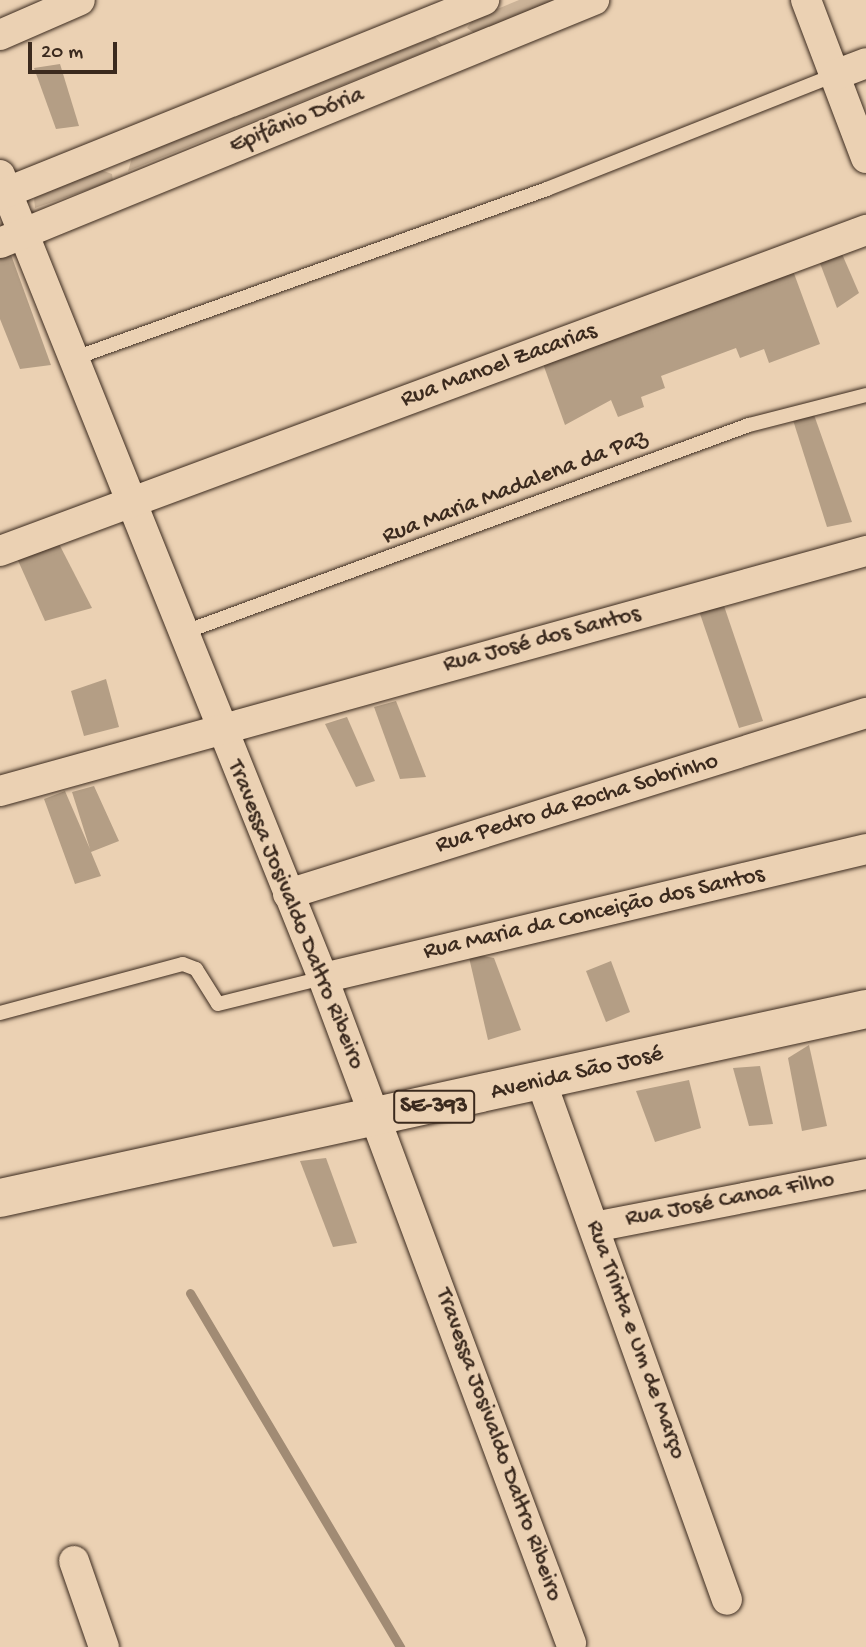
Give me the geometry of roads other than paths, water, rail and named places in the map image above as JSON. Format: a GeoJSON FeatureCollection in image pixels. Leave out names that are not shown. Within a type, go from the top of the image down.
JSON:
{"type":"FeatureCollection","features":[{"type":"Feature","properties":{"kind":"main road","name":"Avenida São José"},"geometry":{"type":"LineString","coordinates":[[0,1198],[378,1120],[866,1009]]}},
{"type":"Feature","properties":{"kind":"street"},"geometry":{"type":"LineString","coordinates":[[0,35],[80,0]]}},
{"type":"Feature","properties":{"kind":"street","name":"Epifânio Dória"},"geometry":{"type":"LineString","coordinates":[[2,187],[113,150],[484,0]]}},
{"type":"Feature","properties":{"kind":"street","name":"Epifânio Dória"},"geometry":{"type":"LineString","coordinates":[[11,238],[594,0]]}},
{"type":"Feature","properties":{"kind":"street"},"geometry":{"type":"LineString","coordinates":[[806,0],[866,158]]}},
{"type":"Feature","properties":{"kind":"street"},"geometry":{"type":"LineString","coordinates":[[450,14],[464,52]]}},
{"type":"Feature","properties":{"kind":"street"},"geometry":{"type":"LineString","coordinates":[[835,75],[866,63]]}},
{"type":"Feature","properties":{"kind":"street"},"geometry":{"type":"LineString","coordinates":[[113,150],[129,191]]}},
{"type":"Feature","properties":{"kind":"street","name":"Travessa Josivaldo Daltro Ribeiro"},"geometry":{"type":"LineString","coordinates":[[2,187],[11,238],[75,358],[219,729],[323,978],[571,1643]]}},
{"type":"Feature","properties":{"kind":"street","name":"Rua Manoel Zacarias"},"geometry":{"type":"LineString","coordinates":[[0,551],[866,230]]}},
{"type":"Feature","properties":{"kind":"street","name":"Rua José dos Santos"},"geometry":{"type":"LineString","coordinates":[[0,791],[866,551]]}},
{"type":"Feature","properties":{"kind":"street","name":"Rua Pedro da Rocha Sobrinho"},"geometry":{"type":"LineString","coordinates":[[288,894],[866,713]]}},
{"type":"Feature","properties":{"kind":"street","name":"Rua Maria da Conceição dos Santos"},"geometry":{"type":"LineString","coordinates":[[323,978],[866,849]]}},
{"type":"Feature","properties":{"kind":"street","name":"Rua Trinta e Um de Março"},"geometry":{"type":"LineString","coordinates":[[541,1081],[727,1600]]}},
{"type":"Feature","properties":{"kind":"street","name":"Rua José Canoa Filho"},"geometry":{"type":"LineString","coordinates":[[594,1227],[866,1174]]}},
{"type":"Feature","properties":{"kind":"street"},"geometry":{"type":"LineString","coordinates":[[74,1561],[104,1647]]}},
{"type":"Feature","properties":{"kind":"lane"},"geometry":{"type":"LineString","coordinates":[[75,358],[547,189],[835,75]]}},
{"type":"Feature","properties":{"kind":"lane","name":"Rua Maria Madalena da Paz"},"geometry":{"type":"LineString","coordinates":[[182,633],[749,425],[866,395]]}},
{"type":"Feature","properties":{"kind":"lane"},"geometry":{"type":"LineString","coordinates":[[0,1013],[183,964],[196,969],[218,1004],[323,978]]}},
{"type":"Feature","properties":{"kind":"waterway"},"geometry":{"type":"LineString","coordinates":[[190,1293],[400,1647]]}}]}
